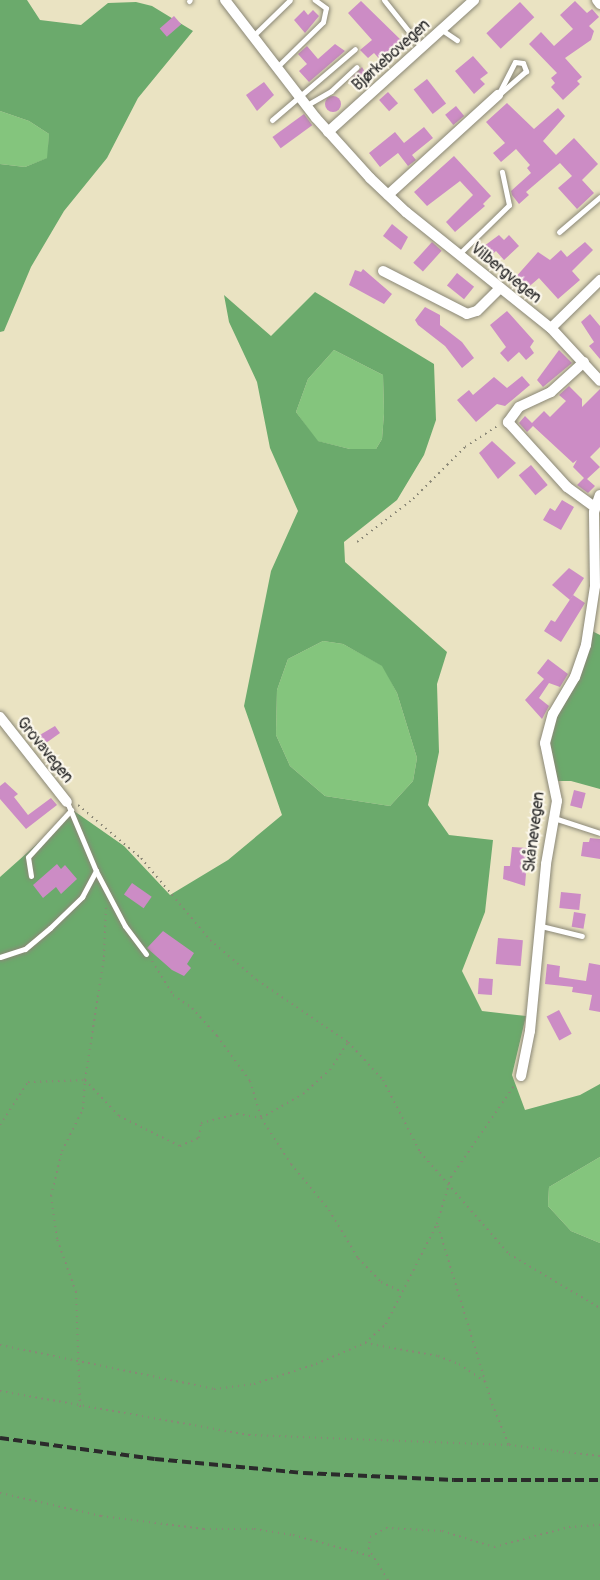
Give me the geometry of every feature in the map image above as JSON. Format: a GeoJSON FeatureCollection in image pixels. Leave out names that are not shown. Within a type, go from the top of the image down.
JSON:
{"type":"FeatureCollection","features":[{"type":"Feature","properties":{"kind":"street","name":"Vilbergvegen"},"geometry":{"type":"LineString","coordinates":[[225,0],[328,132],[388,195],[550,328],[600,381]]}},
{"type":"Feature","properties":{"kind":"street","name":"Bjørkebovegen"},"geometry":{"type":"LineString","coordinates":[[328,132],[474,0]]}},
{"type":"Feature","properties":{"kind":"street"},"geometry":{"type":"LineString","coordinates":[[597,0],[600,4]]}},
{"type":"Feature","properties":{"kind":"street"},"geometry":{"type":"LineString","coordinates":[[388,195],[498,95]]}},
{"type":"Feature","properties":{"kind":"street"},"geometry":{"type":"LineString","coordinates":[[383,271],[467,314],[477,310],[500,288]]}},
{"type":"Feature","properties":{"kind":"street"},"geometry":{"type":"LineString","coordinates":[[550,328],[600,280]]}},
{"type":"Feature","properties":{"kind":"street"},"geometry":{"type":"LineString","coordinates":[[584,362],[551,392],[519,407],[508,422],[567,487],[595,507]]}},
{"type":"Feature","properties":{"kind":"street","name":"Skånevegen"},"geometry":{"type":"LineString","coordinates":[[521,1076],[530,1031],[539,926],[554,818],[556,790],[545,743],[553,714],[575,677],[586,645],[595,586],[595,507],[600,495]]}},
{"type":"Feature","properties":{"kind":"street","name":"Grovavegen"},"geometry":{"type":"LineString","coordinates":[[0,717],[17,743],[66,802]]}},
{"type":"Feature","properties":{"kind":"lane"},"geometry":{"type":"LineString","coordinates":[[254,35],[290,0]]}},
{"type":"Feature","properties":{"kind":"lane"},"geometry":{"type":"LineString","coordinates":[[277,67],[323,22],[326,8],[315,0]]}},
{"type":"Feature","properties":{"kind":"lane"},"geometry":{"type":"LineString","coordinates":[[384,0],[422,48]]}},
{"type":"Feature","properties":{"kind":"lane"},"geometry":{"type":"LineString","coordinates":[[442,30],[457,40]]}},
{"type":"Feature","properties":{"kind":"lane"},"geometry":{"type":"LineString","coordinates":[[304,102],[355,49]]}},
{"type":"Feature","properties":{"kind":"lane"},"geometry":{"type":"LineString","coordinates":[[522,62],[526,71],[498,95],[510,66],[522,62]]}},
{"type":"Feature","properties":{"kind":"lane"},"geometry":{"type":"LineString","coordinates":[[272,120],[304,102],[331,91],[357,67]]}},
{"type":"Feature","properties":{"kind":"lane"},"geometry":{"type":"LineString","coordinates":[[459,254],[509,205],[502,172]]}},
{"type":"Feature","properties":{"kind":"lane"},"geometry":{"type":"LineString","coordinates":[[559,232],[600,197]]}},
{"type":"Feature","properties":{"kind":"lane"},"geometry":{"type":"LineString","coordinates":[[66,802],[105,889],[146,954]]}},
{"type":"Feature","properties":{"kind":"lane"},"geometry":{"type":"LineString","coordinates":[[31,876],[28,857],[66,802]]}},
{"type":"Feature","properties":{"kind":"lane"},"geometry":{"type":"LineString","coordinates":[[554,818],[600,833]]}},
{"type":"Feature","properties":{"kind":"lane"},"geometry":{"type":"LineString","coordinates":[[0,957],[25,949],[50,928],[82,897],[96,871]]}},
{"type":"Feature","properties":{"kind":"lane"},"geometry":{"type":"LineString","coordinates":[[539,926],[582,936]]}},
{"type":"Feature","properties":{"kind":"path"},"geometry":{"type":"LineString","coordinates":[[357,542],[413,499],[465,447],[489,429],[508,422]]}},
{"type":"Feature","properties":{"kind":"path"},"geometry":{"type":"LineString","coordinates":[[66,802],[141,858],[210,940],[257,980],[348,1042],[383,1080],[410,1137],[509,1254],[600,1308]]}},
{"type":"Feature","properties":{"kind":"path"},"geometry":{"type":"LineString","coordinates":[[80,1407],[76,1292],[57,1239],[51,1196],[62,1151],[83,1109],[85,1080],[104,957],[105,889]]}},
{"type":"Feature","properties":{"kind":"path"},"geometry":{"type":"LineString","coordinates":[[146,954],[173,995],[192,1008],[217,1035],[250,1081],[261,1118],[291,1164],[329,1210],[358,1258],[381,1281],[402,1292]]}},
{"type":"Feature","properties":{"kind":"path"},"geometry":{"type":"LineString","coordinates":[[0,1125],[28,1082],[85,1080],[118,1116],[180,1146],[199,1138],[201,1123],[237,1114],[261,1118],[303,1094],[330,1070],[348,1042]]}},
{"type":"Feature","properties":{"kind":"path"},"geometry":{"type":"LineString","coordinates":[[0,1345],[214,1389],[254,1384],[316,1364],[365,1343],[386,1324],[437,1224],[449,1183],[521,1076]]}},
{"type":"Feature","properties":{"kind":"path"},"geometry":{"type":"LineString","coordinates":[[437,1224],[486,1382],[509,1445]]}},
{"type":"Feature","properties":{"kind":"path"},"geometry":{"type":"LineString","coordinates":[[365,1343],[438,1356],[459,1364],[486,1382]]}},
{"type":"Feature","properties":{"kind":"path"},"geometry":{"type":"LineString","coordinates":[[0,1391],[80,1407],[249,1435],[509,1445],[600,1456]]}},
{"type":"Feature","properties":{"kind":"path"},"geometry":{"type":"LineString","coordinates":[[0,1493],[91,1515],[204,1529],[254,1529],[293,1535],[374,1557]]}},
{"type":"Feature","properties":{"kind":"path"},"geometry":{"type":"LineString","coordinates":[[388,1580],[374,1557],[370,1537],[386,1528],[442,1531],[494,1547],[569,1527],[600,1525]]}},
{"type":"Feature","properties":{"kind":"green space"},"geometry":{"type":"Polygon","coordinates":[[[0,0],[27,0],[40,20],[81,25],[108,3],[136,2],[152,6],[193,31],[138,98],[107,158],[64,211],[31,267],[4,331],[0,332],[0,164],[25,167],[47,158],[49,134],[29,121],[0,111],[0,0]]]}},
{"type":"Feature","properties":{"kind":"green space"},"geometry":{"type":"Polygon","coordinates":[[[0,111],[29,121],[49,134],[48,158],[25,167],[0,164],[0,111]]]}},
{"type":"Feature","properties":{"kind":"green space"},"geometry":{"type":"Polygon","coordinates":[[[315,292],[434,364],[436,420],[424,455],[397,500],[344,542],[345,562],[447,652],[437,684],[439,752],[428,805],[449,835],[493,840],[485,912],[462,971],[482,1011],[526,1016],[512,1075],[525,1110],[580,1095],[600,1084],[600,1157],[549,1187],[548,1206],[571,1231],[600,1243],[600,1580],[0,1580],[0,877],[74,811],[124,846],[170,895],[228,860],[282,815],[244,706],[271,571],[298,511],[270,448],[257,382],[229,322],[224,295],[271,336],[315,292]],[[334,350],[308,379],[296,412],[318,441],[350,449],[376,449],[382,439],[383,375],[334,350]],[[323,641],[288,659],[277,690],[276,735],[290,766],[325,796],[390,806],[413,781],[417,758],[397,693],[382,666],[343,644],[323,641]]]}},
{"type":"Feature","properties":{"kind":"green space"},"geometry":{"type":"Polygon","coordinates":[[[334,350],[383,375],[382,439],[376,449],[350,449],[317,441],[296,412],[308,379],[334,350]]]}},
{"type":"Feature","properties":{"kind":"green space"},"geometry":{"type":"Polygon","coordinates":[[[590,630],[600,635],[600,789],[571,781],[554,781],[548,725],[568,690],[590,630]]]}},
{"type":"Feature","properties":{"kind":"green space"},"geometry":{"type":"Polygon","coordinates":[[[323,641],[343,644],[383,666],[397,693],[417,758],[413,781],[390,806],[325,796],[290,766],[276,735],[277,690],[288,659],[323,641]]]}},
{"type":"Feature","properties":{"kind":"green space"},"geometry":{"type":"Polygon","coordinates":[[[600,1157],[600,1243],[571,1231],[548,1206],[549,1187],[600,1157]]]}},
{"type":"Feature","properties":{"kind":"building"},"geometry":{"type":"Polygon","coordinates":[[[361,1],[405,44],[384,64],[374,53],[368,58],[360,50],[372,40],[348,13],[361,1]]]}},
{"type":"Feature","properties":{"kind":"building"},"geometry":{"type":"Polygon","coordinates":[[[575,1],[587,13],[592,9],[599,17],[589,26],[594,31],[591,40],[565,58],[582,77],[577,81],[580,84],[563,100],[551,87],[555,83],[551,78],[557,73],[529,44],[541,32],[554,46],[573,29],[560,15],[575,1]]]}},
{"type":"Feature","properties":{"kind":"building"},"geometry":{"type":"Polygon","coordinates":[[[520,2],[534,17],[501,49],[486,33],[520,2]]]}},
{"type":"Feature","properties":{"kind":"building"},"geometry":{"type":"Polygon","coordinates":[[[304,10],[308,15],[313,10],[319,16],[305,33],[294,20],[304,10]]]}},
{"type":"Feature","properties":{"kind":"building"},"geometry":{"type":"Polygon","coordinates":[[[174,16],[181,24],[167,37],[160,28],[174,16]]]}},
{"type":"Feature","properties":{"kind":"building"},"geometry":{"type":"Polygon","coordinates":[[[335,44],[345,51],[309,82],[299,71],[307,64],[298,54],[307,46],[318,59],[335,44]]]}},
{"type":"Feature","properties":{"kind":"building"},"geometry":{"type":"Polygon","coordinates":[[[473,56],[488,73],[480,79],[485,84],[474,94],[455,71],[473,56]]]}},
{"type":"Feature","properties":{"kind":"building"},"geometry":{"type":"Polygon","coordinates":[[[362,67],[369,79],[358,90],[349,81],[362,67]]]}},
{"type":"Feature","properties":{"kind":"building"},"geometry":{"type":"Polygon","coordinates":[[[427,79],[446,103],[433,114],[414,89],[427,79]]]}},
{"type":"Feature","properties":{"kind":"building"},"geometry":{"type":"Polygon","coordinates":[[[264,82],[274,95],[257,111],[246,95],[264,82]]]}},
{"type":"Feature","properties":{"kind":"building"},"geometry":{"type":"Polygon","coordinates":[[[388,92],[398,103],[389,111],[379,100],[388,92]]]}},
{"type":"Feature","properties":{"kind":"building"},"geometry":{"type":"Polygon","coordinates":[[[333,96],[339,98],[341,104],[339,110],[333,112],[327,110],[325,104],[327,98],[333,96]]]}},
{"type":"Feature","properties":{"kind":"building"},"geometry":{"type":"Polygon","coordinates":[[[507,103],[534,129],[558,108],[565,116],[543,141],[556,155],[574,138],[598,164],[582,180],[594,193],[577,209],[558,188],[572,176],[560,163],[526,192],[529,195],[519,204],[512,195],[511,191],[531,173],[527,168],[530,165],[516,149],[501,162],[493,153],[505,143],[486,122],[507,103]]]}},
{"type":"Feature","properties":{"kind":"building"},"geometry":{"type":"Polygon","coordinates":[[[456,106],[464,116],[453,125],[445,115],[456,106]]]}},
{"type":"Feature","properties":{"kind":"building"},"geometry":{"type":"Polygon","coordinates":[[[304,114],[312,125],[281,148],[272,137],[304,114]]]}},
{"type":"Feature","properties":{"kind":"building"},"geometry":{"type":"Polygon","coordinates":[[[424,127],[433,138],[412,155],[416,160],[408,166],[398,153],[380,167],[369,153],[395,132],[404,143],[424,127]]]}},
{"type":"Feature","properties":{"kind":"building"},"geometry":{"type":"Polygon","coordinates":[[[454,156],[491,196],[483,204],[485,206],[455,232],[446,222],[473,195],[460,181],[427,206],[414,192],[454,156]]]}},
{"type":"Feature","properties":{"kind":"building"},"geometry":{"type":"Polygon","coordinates":[[[392,224],[408,237],[401,250],[383,236],[392,224]]]}},
{"type":"Feature","properties":{"kind":"building"},"geometry":{"type":"Polygon","coordinates":[[[499,235],[504,240],[509,235],[519,246],[504,260],[496,251],[488,258],[480,249],[499,235]]]}},
{"type":"Feature","properties":{"kind":"building"},"geometry":{"type":"Polygon","coordinates":[[[432,242],[442,251],[423,272],[413,263],[432,242]]]}},
{"type":"Feature","properties":{"kind":"building"},"geometry":{"type":"Polygon","coordinates":[[[585,242],[593,250],[572,271],[580,280],[558,299],[539,278],[525,290],[514,279],[538,252],[550,260],[561,250],[567,257],[585,242]]]}},
{"type":"Feature","properties":{"kind":"building"},"geometry":{"type":"Polygon","coordinates":[[[363,269],[392,294],[384,304],[349,285],[355,270],[361,272],[363,269]]]}},
{"type":"Feature","properties":{"kind":"building"},"geometry":{"type":"Polygon","coordinates":[[[457,273],[474,287],[464,299],[447,285],[457,273]]]}},
{"type":"Feature","properties":{"kind":"building"},"geometry":{"type":"Polygon","coordinates":[[[425,307],[440,315],[440,325],[462,342],[474,358],[462,368],[445,346],[418,325],[415,320],[425,307]]]}},
{"type":"Feature","properties":{"kind":"building"},"geometry":{"type":"Polygon","coordinates":[[[507,311],[534,341],[530,347],[534,353],[526,360],[519,352],[508,362],[500,353],[506,347],[490,325],[507,311]]]}},
{"type":"Feature","properties":{"kind":"building"},"geometry":{"type":"Polygon","coordinates":[[[590,314],[600,326],[600,359],[589,346],[594,342],[581,322],[590,314]]]}},
{"type":"Feature","properties":{"kind":"building"},"geometry":{"type":"Polygon","coordinates":[[[559,350],[572,363],[543,387],[537,380],[559,350]]]}},
{"type":"Feature","properties":{"kind":"building"},"geometry":{"type":"Polygon","coordinates":[[[522,376],[530,385],[505,406],[497,404],[476,422],[457,400],[469,390],[473,395],[494,377],[507,388],[522,376]]]}},
{"type":"Feature","properties":{"kind":"building"},"geometry":{"type":"Polygon","coordinates":[[[569,386],[582,399],[582,407],[600,389],[600,447],[590,457],[600,467],[587,479],[595,486],[588,493],[577,485],[584,478],[573,467],[577,460],[573,463],[533,426],[527,432],[519,423],[525,416],[532,423],[544,411],[550,417],[566,401],[559,395],[569,386]]]}},
{"type":"Feature","properties":{"kind":"building"},"geometry":{"type":"Polygon","coordinates":[[[492,441],[516,463],[498,479],[479,453],[492,441]]]}},
{"type":"Feature","properties":{"kind":"building"},"geometry":{"type":"Polygon","coordinates":[[[531,465],[548,485],[535,495],[519,475],[531,465]]]}},
{"type":"Feature","properties":{"kind":"building"},"geometry":{"type":"Polygon","coordinates":[[[562,500],[574,507],[561,530],[543,520],[550,508],[555,511],[562,500]]]}},
{"type":"Feature","properties":{"kind":"building"},"geometry":{"type":"Polygon","coordinates":[[[569,568],[584,578],[570,600],[552,585],[569,568]]]}},
{"type":"Feature","properties":{"kind":"building"},"geometry":{"type":"Polygon","coordinates":[[[573,595],[585,603],[561,642],[544,631],[551,620],[555,622],[573,595]]]}},
{"type":"Feature","properties":{"kind":"building"},"geometry":{"type":"Polygon","coordinates":[[[548,659],[568,674],[560,687],[549,683],[539,698],[549,706],[542,719],[525,700],[544,679],[537,673],[548,659]]]}},
{"type":"Feature","properties":{"kind":"building"},"geometry":{"type":"Polygon","coordinates":[[[55,726],[60,733],[39,748],[33,739],[55,726]]]}},
{"type":"Feature","properties":{"kind":"building"},"geometry":{"type":"Polygon","coordinates":[[[5,782],[18,794],[14,797],[28,815],[51,798],[57,805],[26,829],[0,799],[0,786],[5,782]]]}},
{"type":"Feature","properties":{"kind":"building"},"geometry":{"type":"Polygon","coordinates":[[[574,790],[586,793],[582,808],[570,806],[574,790]]]}},
{"type":"Feature","properties":{"kind":"building"},"geometry":{"type":"Polygon","coordinates":[[[590,838],[600,839],[600,859],[581,856],[583,842],[589,842],[590,838]]]}},
{"type":"Feature","properties":{"kind":"building"},"geometry":{"type":"Polygon","coordinates":[[[512,847],[528,848],[525,886],[503,879],[504,866],[510,866],[512,847]]]}},
{"type":"Feature","properties":{"kind":"building"},"geometry":{"type":"Polygon","coordinates":[[[57,864],[61,869],[65,865],[77,879],[61,894],[56,887],[43,898],[33,885],[57,864]]]}},
{"type":"Feature","properties":{"kind":"building"},"geometry":{"type":"Polygon","coordinates":[[[132,883],[152,897],[144,908],[124,894],[132,883]]]}},
{"type":"Feature","properties":{"kind":"building"},"geometry":{"type":"Polygon","coordinates":[[[561,892],[581,894],[579,910],[559,908],[561,892]]]}},
{"type":"Feature","properties":{"kind":"building"},"geometry":{"type":"Polygon","coordinates":[[[574,912],[586,914],[584,929],[572,927],[574,912]]]}},
{"type":"Feature","properties":{"kind":"building"},"geometry":{"type":"Polygon","coordinates":[[[163,931],[194,953],[187,964],[191,968],[184,976],[172,970],[147,948],[163,931]]]}},
{"type":"Feature","properties":{"kind":"building"},"geometry":{"type":"Polygon","coordinates":[[[498,938],[523,940],[521,966],[496,964],[498,938]]]}},
{"type":"Feature","properties":{"kind":"building"},"geometry":{"type":"Polygon","coordinates":[[[589,963],[600,965],[600,1012],[589,1010],[592,995],[572,992],[573,987],[545,984],[547,964],[560,966],[559,977],[586,981],[589,963]]]}},
{"type":"Feature","properties":{"kind":"building"},"geometry":{"type":"Polygon","coordinates":[[[479,978],[493,979],[492,995],[478,994],[479,978]]]}},
{"type":"Feature","properties":{"kind":"building"},"geometry":{"type":"Polygon","coordinates":[[[559,1010],[572,1034],[559,1040],[547,1017],[559,1010]]]}},
{"type":"Feature","properties":{"kind":"railway"},"geometry":{"type":"LineString","coordinates":[[0,1438],[155,1459],[304,1473],[454,1480],[600,1480]]}}]}
